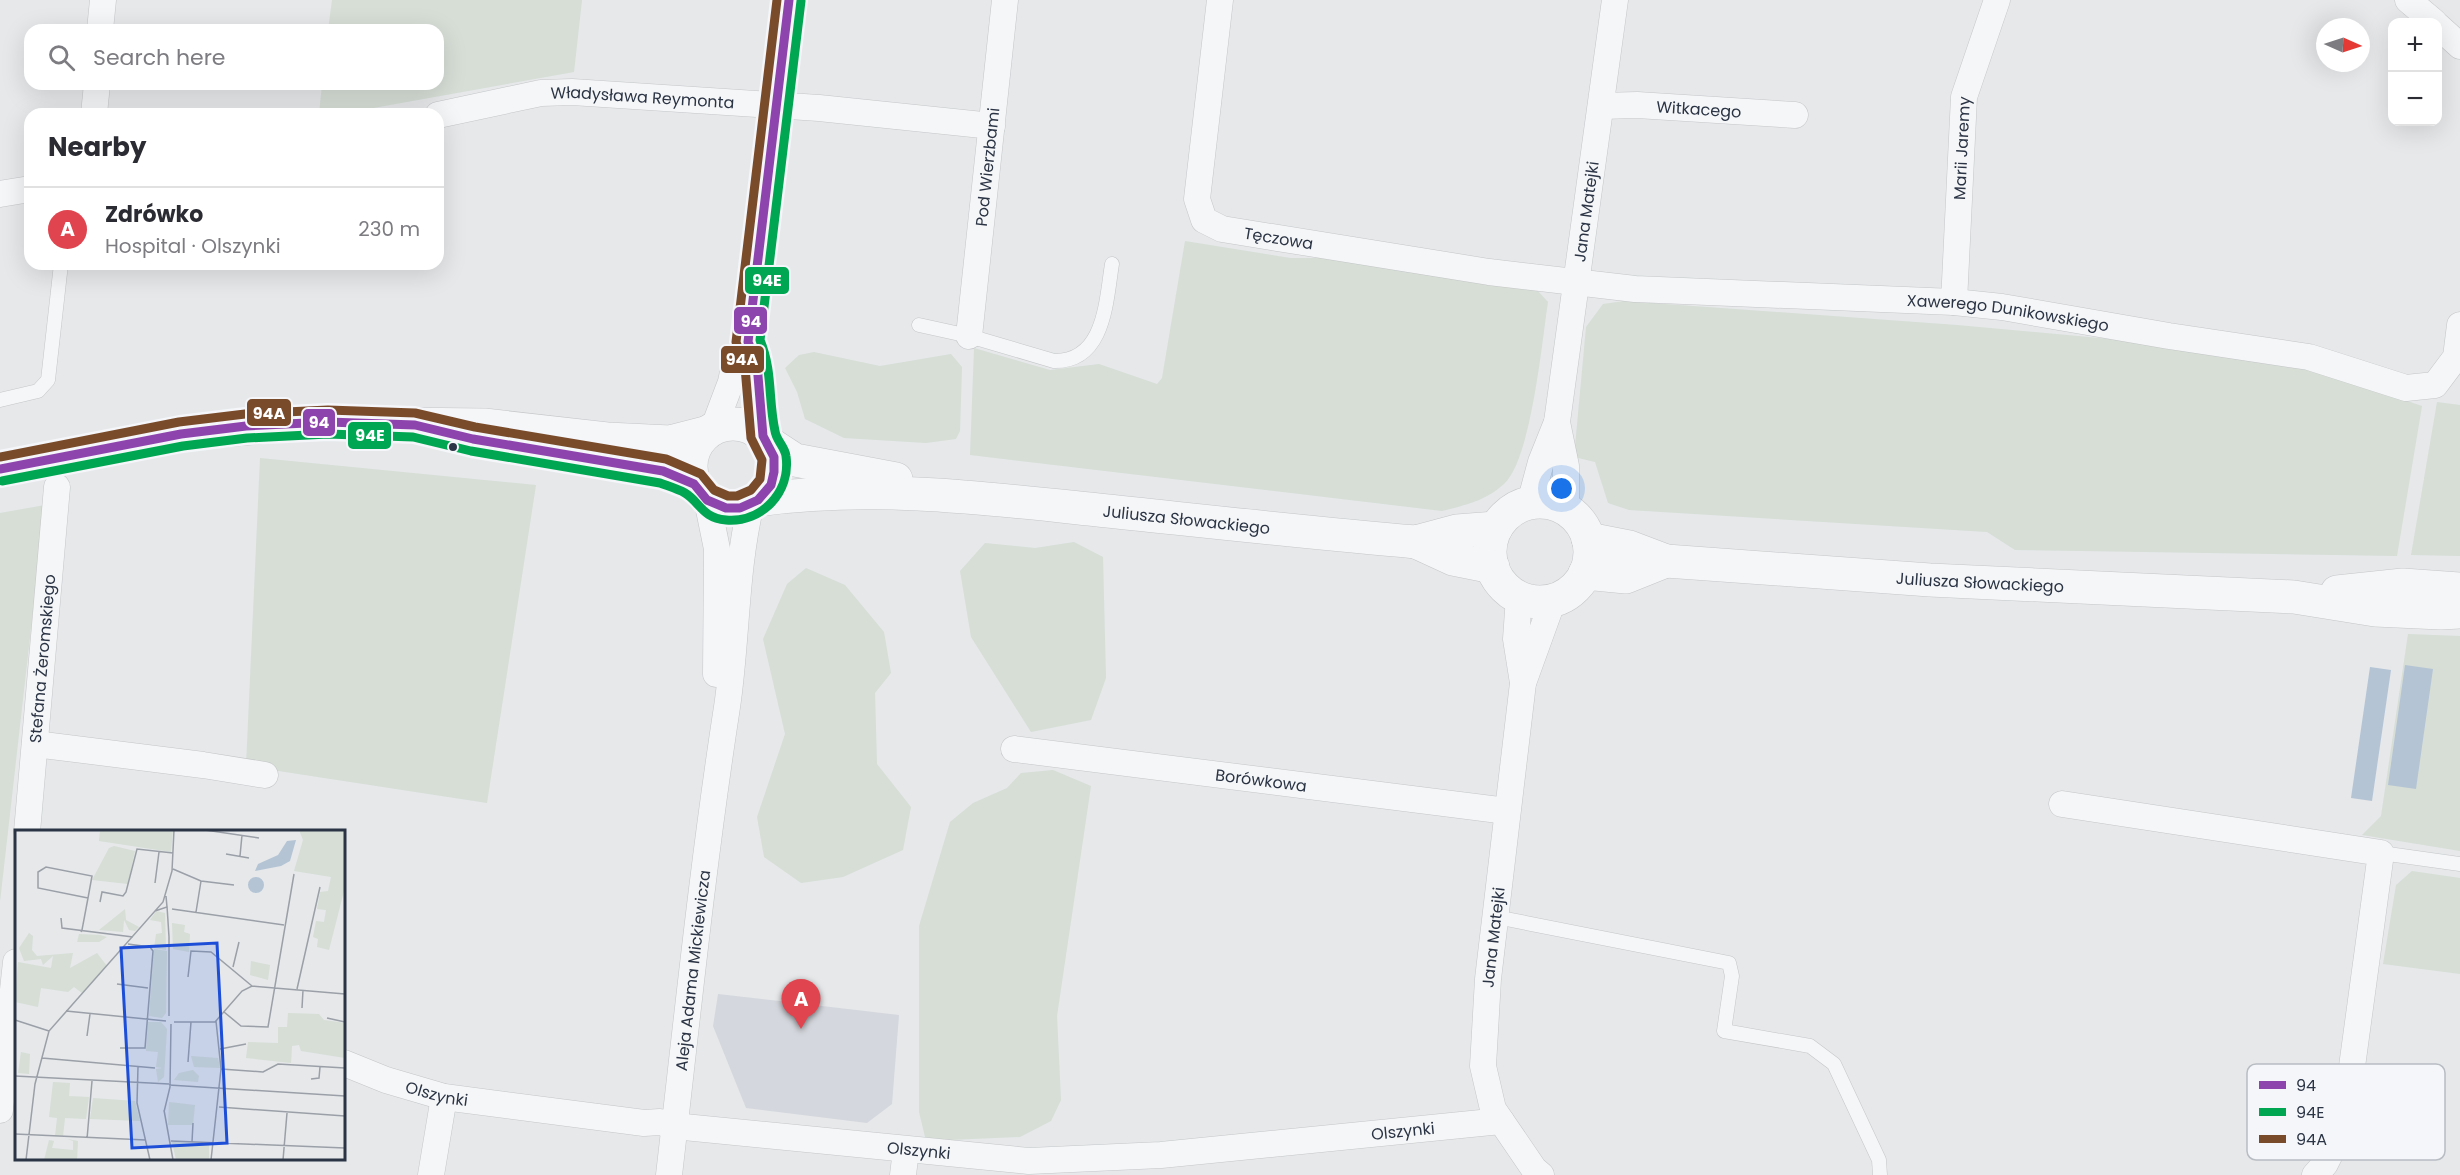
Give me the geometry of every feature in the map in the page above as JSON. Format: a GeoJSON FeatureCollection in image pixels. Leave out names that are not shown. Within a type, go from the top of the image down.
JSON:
{"type":"FeatureCollection","features":[{"type":"Feature","properties":{"kind":"street"},"geometry":{"type":"LineString","coordinates":[[101,24],[103,0]]}},
{"type":"Feature","properties":{"kind":"street"},"geometry":{"type":"LineString","coordinates":[[415,425],[529,450],[663,471],[726,508],[754,502],[771,485],[774,457],[766,440],[757,364],[748,342],[789,0]]}},
{"type":"Feature","properties":{"kind":"street","name":"Pod Wierzbami"},"geometry":{"type":"LineString","coordinates":[[969,336],[1005,0]]}},
{"type":"Feature","properties":{"kind":"street","name":"Tęczowa"},"geometry":{"type":"LineString","coordinates":[[1220,0],[1197,199],[1204,220],[1222,229],[1489,272],[1574,280]]}},
{"type":"Feature","properties":{"kind":"street","name":"Jana Matejki"},"geometry":{"type":"LineString","coordinates":[[1530,503],[1541,462],[1557,422],[1574,280],[1615,0]]}},
{"type":"Feature","properties":{"kind":"street","name":"Marii Jaremy"},"geometry":{"type":"LineString","coordinates":[[1954,302],[1964,97],[1997,0]]}},
{"type":"Feature","properties":{"kind":"street"},"geometry":{"type":"LineString","coordinates":[[2408,0],[2429,18]]}},
{"type":"Feature","properties":{"kind":"street"},"geometry":{"type":"LineString","coordinates":[[2442,30],[2460,46]]}},
{"type":"Feature","properties":{"kind":"street"},"geometry":{"type":"LineString","coordinates":[[95,108],[96,90]]}},
{"type":"Feature","properties":{"kind":"street","name":"Władysława Reymonta"},"geometry":{"type":"LineString","coordinates":[[444,114],[541,93],[572,92],[776,105],[992,126]]}},
{"type":"Feature","properties":{"kind":"street","name":"Witkacego"},"geometry":{"type":"LineString","coordinates":[[1601,106],[1637,105],[1796,115]]}},
{"type":"Feature","properties":{"kind":"street"},"geometry":{"type":"LineString","coordinates":[[0,194],[24,190]]}},
{"type":"Feature","properties":{"kind":"street","name":"Xawerego Dunikowskiego"},"geometry":{"type":"LineString","coordinates":[[1574,280],[1635,289],[1954,302],[2002,307],[2309,357],[2406,388],[2435,385],[2456,357],[2460,325]]}},
{"type":"Feature","properties":{"kind":"street"},"geometry":{"type":"LineString","coordinates":[[701,492],[691,460],[697,443],[710,430],[731,382],[736,357],[748,342]]}},
{"type":"Feature","properties":{"kind":"street"},"geometry":{"type":"LineString","coordinates":[[0,469],[181,434],[246,426],[328,422],[484,425],[607,439],[670,442],[739,423],[766,440]]}},
{"type":"Feature","properties":{"kind":"street","name":"Jana Matejki"},"geometry":{"type":"LineString","coordinates":[[1557,422],[1566,466],[1566,509]]}},
{"type":"Feature","properties":{"kind":"street","name":"Juliusza Słowackiego"},"geometry":{"type":"LineString","coordinates":[[766,440],[795,460],[860,471],[958,495]]}},
{"type":"Feature","properties":{"kind":"street","name":"Stefana Żeromskiego"},"geometry":{"type":"LineString","coordinates":[[27,830],[57,487]]}},
{"type":"Feature","properties":{"kind":"street","name":"Aleja Adama Mickiewicza"},"geometry":{"type":"LineString","coordinates":[[701,492],[717,549],[716,767]]}},
{"type":"Feature","properties":{"kind":"street","name":"Juliusza Słowackiego"},"geometry":{"type":"LineString","coordinates":[[754,502],[800,494],[864,492],[958,495],[1416,542],[1453,559],[1492,567]]}},
{"type":"Feature","properties":{"kind":"street","name":"Aleja Adama Mickiewicza"},"geometry":{"type":"LineString","coordinates":[[669,1175],[716,767],[736,631],[742,540],[754,502]]}},
{"type":"Feature","properties":{"kind":"street"},"geometry":{"type":"LineString","coordinates":[[1549,502],[1566,509],[1584,527],[1588,539],[1590,556],[1585,573],[1577,585],[1553,600],[1535,602],[1518,597],[1502,585],[1492,567],[1490,547],[1496,528],[1505,516],[1516,508],[1530,503],[1549,502]]}},
{"type":"Feature","properties":{"kind":"street","name":"Juliusza Słowackiego"},"geometry":{"type":"LineString","coordinates":[[1416,542],[1457,531],[1496,528]]}},
{"type":"Feature","properties":{"kind":"street","name":"Juliusza Słowackiego"},"geometry":{"type":"LineString","coordinates":[[1588,539],[1629,547],[1666,561],[1930,580],[2294,597],[2375,610],[2460,612]]}},
{"type":"Feature","properties":{"kind":"street","name":"Juliusza Słowackiego"},"geometry":{"type":"LineString","coordinates":[[1585,573],[1626,577],[1666,561]]}},
{"type":"Feature","properties":{"kind":"street","name":"Juliusza Słowackiego"},"geometry":{"type":"LineString","coordinates":[[2294,597],[2403,585],[2460,589]]}},
{"type":"Feature","properties":{"kind":"street","name":"Jana Matejki"},"geometry":{"type":"LineString","coordinates":[[1518,597],[1516,639],[1523,683]]}},
{"type":"Feature","properties":{"kind":"street","name":"Jana Matejki"},"geometry":{"type":"LineString","coordinates":[[1541,1175],[1534,1169],[1493,1109],[1483,1066],[1488,979],[1523,683],[1553,600]]}},
{"type":"Feature","properties":{"kind":"street"},"geometry":{"type":"LineString","coordinates":[[35,744],[265,775]]}},
{"type":"Feature","properties":{"kind":"street","name":"Borówkowa"},"geometry":{"type":"LineString","coordinates":[[1014,749],[1507,811]]}},
{"type":"Feature","properties":{"kind":"street"},"geometry":{"type":"LineString","coordinates":[[2062,804],[2381,853],[2352,1064]]}},
{"type":"Feature","properties":{"kind":"street"},"geometry":{"type":"LineString","coordinates":[[0,1110],[12,978]]}},
{"type":"Feature","properties":{"kind":"street","name":"Olszynki"},"geometry":{"type":"LineString","coordinates":[[345,1063],[386,1080],[444,1097],[674,1126],[904,1163],[1029,1161],[1162,1165],[1501,1121]]}},
{"type":"Feature","properties":{"kind":"street"},"geometry":{"type":"LineString","coordinates":[[431,1175],[444,1097]]}},
{"type":"Feature","properties":{"kind":"street"},"geometry":{"type":"LineString","coordinates":[[2315,1175],[2327,1160]]}},
{"type":"Feature","properties":{"kind":"lane"},"geometry":{"type":"LineString","coordinates":[[919,325],[969,336],[1054,361],[1066,361],[1085,351],[1096,337],[1104,319],[1112,264]]}},
{"type":"Feature","properties":{"kind":"lane"},"geometry":{"type":"LineString","coordinates":[[0,400],[39,391],[48,380],[60,270]]}},
{"type":"Feature","properties":{"kind":"lane"},"geometry":{"type":"LineString","coordinates":[[2381,853],[2460,864]]}},
{"type":"Feature","properties":{"kind":"lane"},"geometry":{"type":"LineString","coordinates":[[1496,917],[1729,963],[1732,976],[1724,1031],[1810,1046],[1834,1064],[1880,1160],[1880,1175]]}},
{"type":"Feature","properties":{"kind":"shaded area"},"geometry":{"type":"Polygon","coordinates":[[[332,0],[582,0],[574,72],[373,108],[320,108],[321,90],[444,90],[444,24],[329,24],[332,0]]]}},
{"type":"Feature","properties":{"kind":"shaded area"},"geometry":{"type":"Polygon","coordinates":[[[1185,241],[1291,258],[1356,258],[1536,289],[1548,302],[1539,370],[1521,451],[1513,471],[1504,484],[1482,498],[1442,511],[970,455],[974,348],[1050,370],[1099,364],[1157,384],[1162,378],[1185,241]]]}},
{"type":"Feature","properties":{"kind":"shaded area"},"geometry":{"type":"Polygon","coordinates":[[[1624,301],[1957,325],[2121,340],[2307,367],[2422,406],[2397,556],[2015,550],[1987,532],[1629,510],[1608,503],[1595,462],[1574,457],[1586,327],[1603,304],[1624,301]]]}},
{"type":"Feature","properties":{"kind":"shaded area"},"geometry":{"type":"Polygon","coordinates":[[[814,352],[880,366],[951,354],[962,367],[960,431],[956,439],[926,443],[844,438],[805,419],[797,392],[785,368],[799,355],[814,352]]]}},
{"type":"Feature","properties":{"kind":"shaded area"},"geometry":{"type":"Polygon","coordinates":[[[2437,402],[2460,405],[2460,556],[2411,555],[2437,402]]]}},
{"type":"Feature","properties":{"kind":"shaded area"},"geometry":{"type":"Polygon","coordinates":[[[260,458],[536,485],[487,803],[246,766],[260,458]]]}},
{"type":"Feature","properties":{"kind":"shaded area"},"geometry":{"type":"Polygon","coordinates":[[[45,505],[0,902],[0,513],[45,505]]]}},
{"type":"Feature","properties":{"kind":"shaded area"},"geometry":{"type":"Polygon","coordinates":[[[1074,542],[1103,557],[1106,678],[1091,720],[1031,732],[971,637],[960,571],[985,543],[1035,548],[1074,542]]]}},
{"type":"Feature","properties":{"kind":"shaded area"},"geometry":{"type":"Polygon","coordinates":[[[806,568],[845,585],[884,632],[891,673],[875,693],[877,764],[911,807],[903,850],[843,877],[801,883],[764,857],[757,817],[785,734],[763,639],[787,584],[806,568]]]}},
{"type":"Feature","properties":{"kind":"shaded area"},"geometry":{"type":"Polygon","coordinates":[[[2408,634],[2460,636],[2460,851],[2362,835],[2381,816],[2408,634]]]}},
{"type":"Feature","properties":{"kind":"shaded area"},"geometry":{"type":"Polygon","coordinates":[[[1053,770],[1091,786],[1057,1016],[1061,1100],[1051,1121],[1020,1137],[926,1141],[919,1112],[919,926],[950,822],[973,803],[1007,788],[1021,773],[1053,770]]]}},
{"type":"Feature","properties":{"kind":"shaded area"},"geometry":{"type":"Polygon","coordinates":[[[2412,871],[2460,878],[2460,974],[2383,964],[2396,885],[2412,871]]]}},
{"type":"Feature","properties":{"kind":"shaded area"},"geometry":{"type":"Polygon","coordinates":[[[718,994],[899,1015],[892,1104],[867,1123],[746,1108],[713,1026],[718,994]]]}},
{"type":"Feature","properties":{"kind":"water"},"geometry":{"type":"Polygon","coordinates":[[[2405,665],[2433,669],[2416,789],[2388,785],[2405,665]]]}},
{"type":"Feature","properties":{"kind":"water"},"geometry":{"type":"Polygon","coordinates":[[[2370,667],[2391,670],[2372,801],[2351,798],[2370,667]]]}},
{"type":"Feature","properties":{"kind":"transit line","name":"94A"},"geometry":{"type":"LineString","coordinates":[[0,457],[179,422],[245,414],[328,410],[415,413],[475,427],[666,459],[701,474],[714,490],[728,496],[737,496],[751,490],[760,479],[762,460],[751,438],[745,367],[736,342],[777,0]]}},
{"type":"Feature","properties":{"kind":"transit line","name":"94"},"geometry":{"type":"LineString","coordinates":[[0,469],[181,434],[246,426],[328,422],[415,425],[473,439],[663,471],[694,484],[707,500],[726,508],[740,508],[758,500],[771,485],[774,457],[763,436],[757,364],[748,342],[789,0]]}},
{"type":"Feature","properties":{"kind":"transit line","name":"94E"},"geometry":{"type":"LineString","coordinates":[[2,481],[183,446],[247,438],[328,434],[413,437],[471,451],[660,483],[685,493],[706,513],[718,519],[739,520],[762,511],[779,493],[786,469],[786,456],[775,431],[769,374],[760,340],[801,1]]}},
{"type":"Feature","properties":{"kind":"place","name":"Zdrówko"},"geometry":{"type":"Point","coordinates":[801,1029]}}]}
